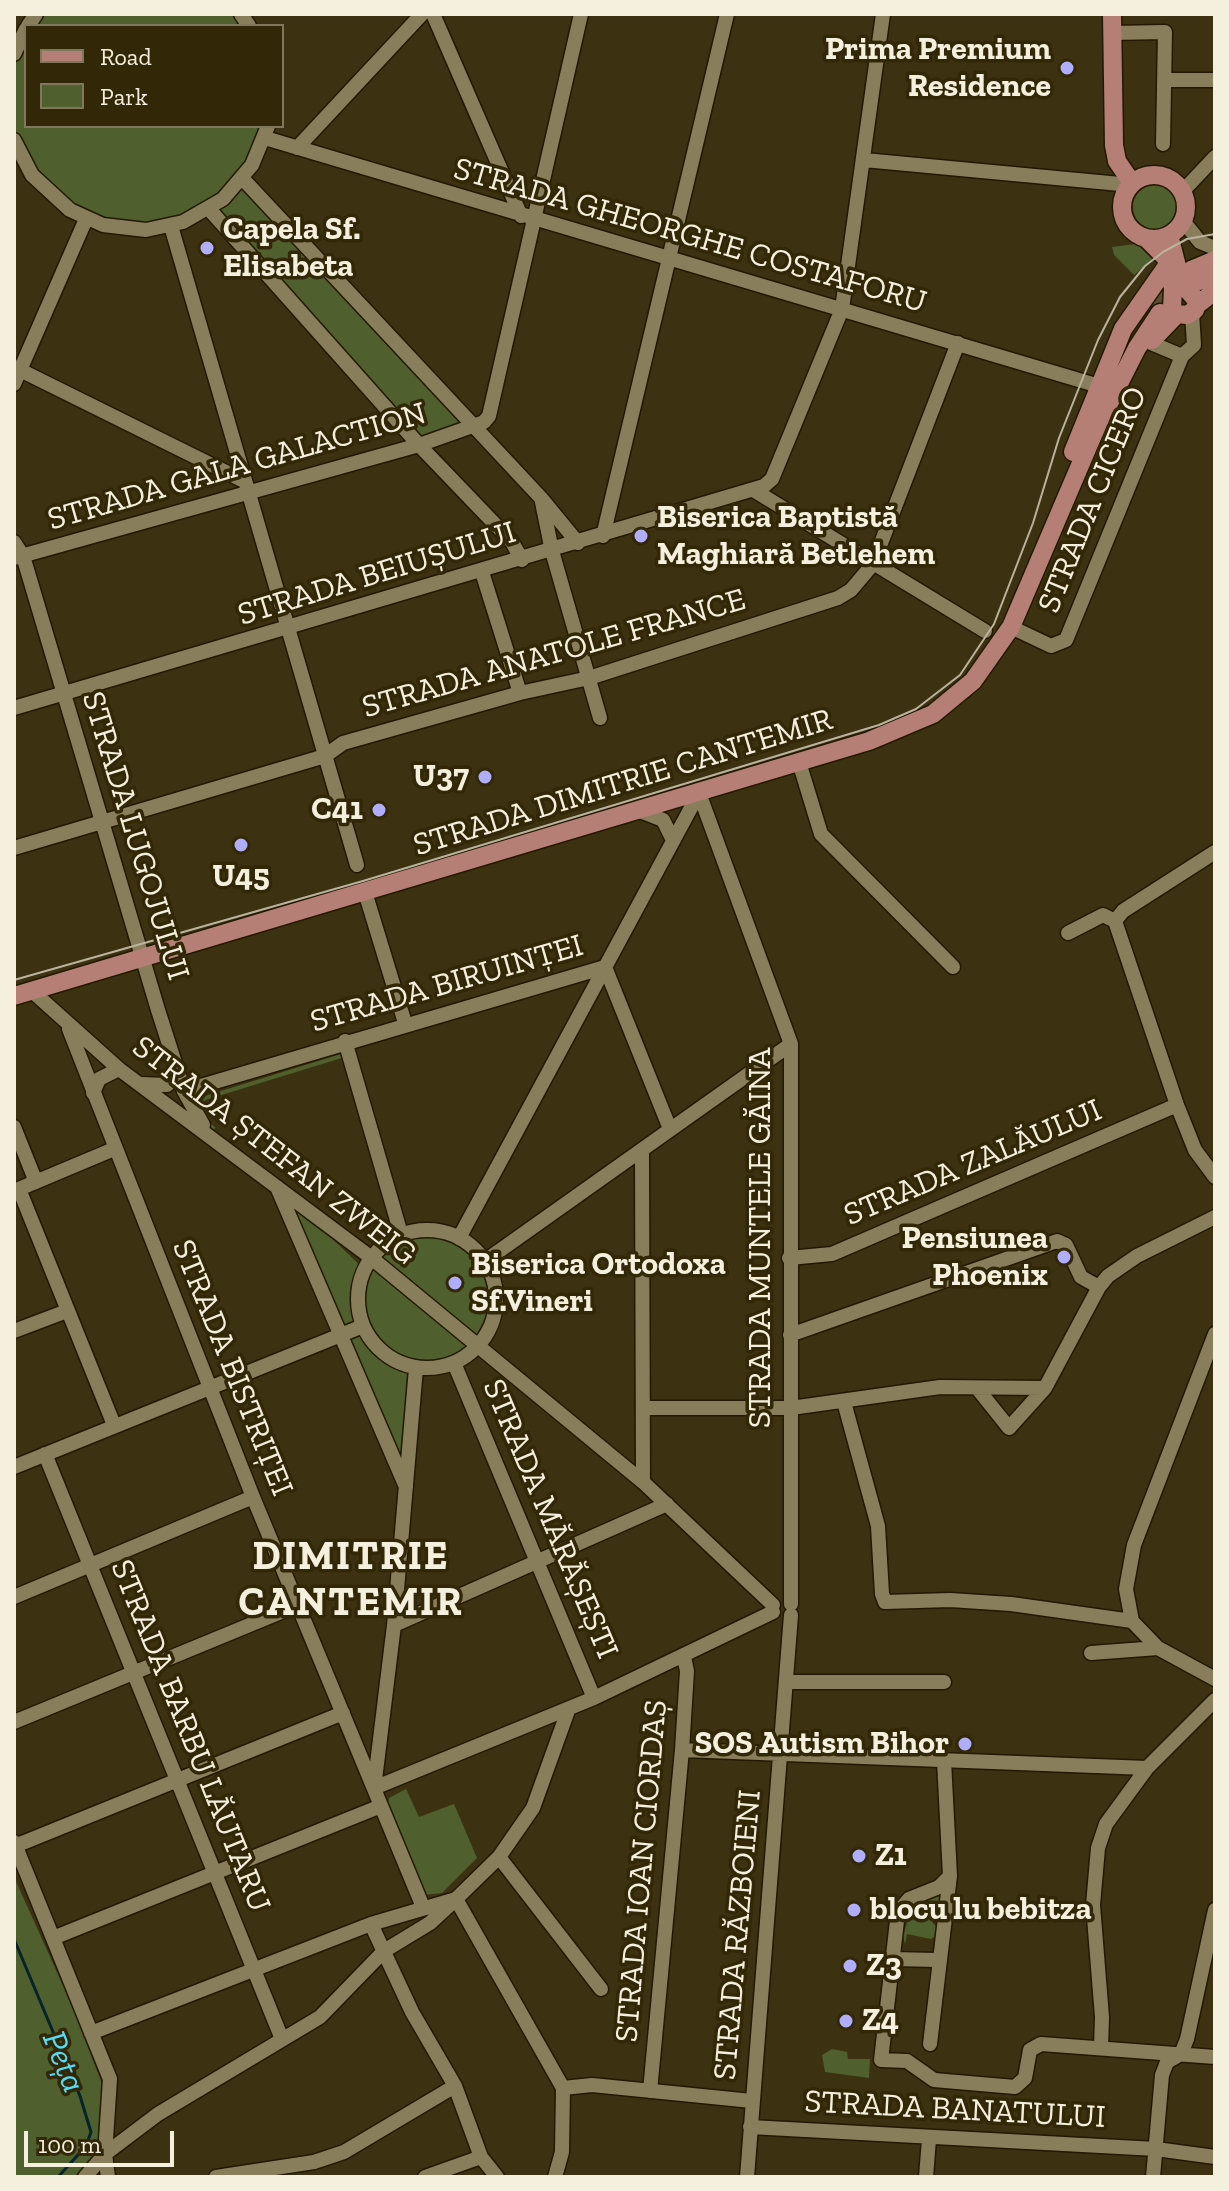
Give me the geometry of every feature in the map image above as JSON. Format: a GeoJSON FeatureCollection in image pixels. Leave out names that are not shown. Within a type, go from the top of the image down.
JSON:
{"type":"FeatureCollection","features":[{"type":"Feature","properties":{"kind":"main road"},"geometry":{"type":"LineString","coordinates":[[1112,23],[1113,127],[1117,161],[1137,181],[1171,180],[1182,192],[1186,206],[1183,221],[1169,235],[1146,238]]}},
{"type":"Feature","properties":{"kind":"main road"},"geometry":{"type":"LineString","coordinates":[[1137,181],[1123,198],[1123,214],[1129,228],[1163,252],[1173,288],[1170,306],[1176,311]]}},
{"type":"Feature","properties":{"kind":"main road"},"geometry":{"type":"LineString","coordinates":[[1169,235],[1181,282],[1197,298],[1176,311]]}},
{"type":"Feature","properties":{"kind":"main road"},"geometry":{"type":"LineString","coordinates":[[1070,488],[1100,450],[1151,343],[1205,279],[1215,260]]}},
{"type":"Feature","properties":{"kind":"main road"},"geometry":{"type":"LineString","coordinates":[[1054,524],[1061,487],[1129,317],[1167,266]]}},
{"type":"Feature","properties":{"kind":"main road","name":"STRADA DIMITRIE CANTEMIR"},"geometry":{"type":"LineString","coordinates":[[23,994],[891,734],[945,707],[983,669],[1011,627],[1093,435],[1121,355],[1176,311]]}},
{"type":"Feature","properties":{"kind":"street"},"geometry":{"type":"LineString","coordinates":[[297,148],[422,14]]}},
{"type":"Feature","properties":{"kind":"street"},"geometry":{"type":"LineString","coordinates":[[433,14],[526,217]]}},
{"type":"Feature","properties":{"kind":"street"},"geometry":{"type":"LineString","coordinates":[[474,429],[489,416],[526,217],[581,14]]}},
{"type":"Feature","properties":{"kind":"street"},"geometry":{"type":"LineString","coordinates":[[603,536],[727,14]]}},
{"type":"Feature","properties":{"kind":"street"},"geometry":{"type":"LineString","coordinates":[[883,14],[842,309],[772,479],[755,491],[985,631]]}},
{"type":"Feature","properties":{"kind":"street"},"geometry":{"type":"LineString","coordinates":[[1112,23],[1165,32],[1163,144]]}},
{"type":"Feature","properties":{"kind":"street"},"geometry":{"type":"LineString","coordinates":[[15,51],[24,33]]}},
{"type":"Feature","properties":{"kind":"street"},"geometry":{"type":"LineString","coordinates":[[1164,80],[1215,80]]}},
{"type":"Feature","properties":{"kind":"street"},"geometry":{"type":"LineString","coordinates":[[14,143],[43,188],[86,219],[130,229],[171,226],[209,209],[243,179],[266,132]]}},
{"type":"Feature","properties":{"kind":"street","name":"STRADA GHEORGHE COSTAFORU"},"geometry":{"type":"LineString","coordinates":[[266,132],[297,148],[1099,386]]}},
{"type":"Feature","properties":{"kind":"street"},"geometry":{"type":"LineString","coordinates":[[1182,192],[1215,157]]}},
{"type":"Feature","properties":{"kind":"street"},"geometry":{"type":"LineString","coordinates":[[864,160],[1137,181]]}},
{"type":"Feature","properties":{"kind":"street"},"geometry":{"type":"LineString","coordinates":[[243,179],[541,498],[578,543]]}},
{"type":"Feature","properties":{"kind":"street"},"geometry":{"type":"LineString","coordinates":[[209,209],[419,445],[512,542],[522,560]]}},
{"type":"Feature","properties":{"kind":"street"},"geometry":{"type":"LineString","coordinates":[[14,384],[17,368],[86,219]]}},
{"type":"Feature","properties":{"kind":"street"},"geometry":{"type":"LineString","coordinates":[[1183,221],[1200,242],[1215,248]]}},
{"type":"Feature","properties":{"kind":"street"},"geometry":{"type":"LineString","coordinates":[[171,226],[242,480],[357,865]]}},
{"type":"Feature","properties":{"kind":"street"},"geometry":{"type":"LineString","coordinates":[[1176,311],[1193,340],[1182,356]]}},
{"type":"Feature","properties":{"kind":"street","name":"STRADA ANATOLE FRANCE"},"geometry":{"type":"LineString","coordinates":[[14,848],[325,756],[343,743],[520,693],[589,678],[828,604],[851,590],[873,564],[958,343]]}},
{"type":"Feature","properties":{"kind":"street","name":"STRADA CICERO"},"geometry":{"type":"LineString","coordinates":[[1011,627],[1051,646],[1066,640],[1182,356],[1151,343]]}},
{"type":"Feature","properties":{"kind":"street"},"geometry":{"type":"LineString","coordinates":[[17,368],[242,480]]}},
{"type":"Feature","properties":{"kind":"street","name":"STRADA GALA GALACTION"},"geometry":{"type":"LineString","coordinates":[[18,557],[474,429]]}},
{"type":"Feature","properties":{"kind":"street","name":"STRADA BEIUȘULUI"},"geometry":{"type":"LineString","coordinates":[[14,708],[755,491]]}},
{"type":"Feature","properties":{"kind":"street"},"geometry":{"type":"LineString","coordinates":[[541,498],[552,551],[600,718]]}},
{"type":"Feature","properties":{"kind":"street","name":"STRADA LUGOJULUI"},"geometry":{"type":"LineString","coordinates":[[14,542],[184,1091],[197,1118],[216,1140]]}},
{"type":"Feature","properties":{"kind":"street"},"geometry":{"type":"LineString","coordinates":[[482,572],[520,693]]}},
{"type":"Feature","properties":{"kind":"street"},"geometry":{"type":"LineString","coordinates":[[799,762],[821,834],[953,967]]}},
{"type":"Feature","properties":{"kind":"street"},"geometry":{"type":"LineString","coordinates":[[459,1238],[699,793]]}},
{"type":"Feature","properties":{"kind":"street","name":"STRADA MUNTELE GĂINA"},"geometry":{"type":"LineString","coordinates":[[699,793],[791,1044],[789,1555],[780,1609]]}},
{"type":"Feature","properties":{"kind":"street"},"geometry":{"type":"LineString","coordinates":[[639,811],[663,820],[673,840]]}},
{"type":"Feature","properties":{"kind":"street"},"geometry":{"type":"LineString","coordinates":[[1115,921],[1123,911],[1215,852]]}},
{"type":"Feature","properties":{"kind":"street"},"geometry":{"type":"LineString","coordinates":[[365,892],[405,1023]]}},
{"type":"Feature","properties":{"kind":"street"},"geometry":{"type":"LineString","coordinates":[[1068,933],[1103,915],[1115,921],[1177,1105],[1195,1150],[1215,1177]]}},
{"type":"Feature","properties":{"kind":"street","name":"STRADA BIRUINȚEI"},"geometry":{"type":"LineString","coordinates":[[184,1091],[405,1023],[605,967],[670,1129]]}},
{"type":"Feature","properties":{"kind":"street","name":"STRADA ȘTEFAN ZWEIG"},"geometry":{"type":"LineString","coordinates":[[23,994],[50,1004],[67,1024],[119,1069],[371,1258],[643,1482],[780,1609]]}},
{"type":"Feature","properties":{"kind":"street","name":"STRADA BISTRIȚEI"},"geometry":{"type":"LineString","coordinates":[[67,1024],[253,1497],[423,1907]]}},
{"type":"Feature","properties":{"kind":"street"},"geometry":{"type":"LineString","coordinates":[[345,1041],[401,1234]]}},
{"type":"Feature","properties":{"kind":"street"},"geometry":{"type":"LineString","coordinates":[[485,1261],[791,1044]]}},
{"type":"Feature","properties":{"kind":"street"},"geometry":{"type":"LineString","coordinates":[[141,1084],[167,1085],[177,1068]]}},
{"type":"Feature","properties":{"kind":"street"},"geometry":{"type":"LineString","coordinates":[[93,1093],[99,1079],[119,1069]]}},
{"type":"Feature","properties":{"kind":"street","name":"STRADA ZALĂULUI"},"geometry":{"type":"LineString","coordinates":[[789,1258],[832,1254],[1177,1105]]}},
{"type":"Feature","properties":{"kind":"street"},"geometry":{"type":"LineString","coordinates":[[14,1127],[36,1182]]}},
{"type":"Feature","properties":{"kind":"street"},"geometry":{"type":"LineString","coordinates":[[114,1149],[16,1190],[114,1425]]}},
{"type":"Feature","properties":{"kind":"street"},"geometry":{"type":"LineString","coordinates":[[642,1150],[643,1482]]}},
{"type":"Feature","properties":{"kind":"street"},"geometry":{"type":"LineString","coordinates":[[277,1186],[408,1490]]}},
{"type":"Feature","properties":{"kind":"street"},"geometry":{"type":"LineString","coordinates":[[977,1388],[1009,1428],[1045,1388],[1099,1287],[1120,1266],[1215,1217]]}},
{"type":"Feature","properties":{"kind":"street"},"geometry":{"type":"LineString","coordinates":[[430,1230],[459,1238],[485,1261],[495,1285],[496,1304],[492,1322],[478,1346],[454,1363],[416,1368],[398,1362],[381,1351],[363,1326],[358,1293],[371,1258],[401,1234],[430,1230]]}},
{"type":"Feature","properties":{"kind":"street"},"geometry":{"type":"LineString","coordinates":[[790,1335],[1057,1241],[1066,1245],[1081,1277],[1099,1287]]}},
{"type":"Feature","properties":{"kind":"street"},"geometry":{"type":"LineString","coordinates":[[14,1331],[67,1311]]}},
{"type":"Feature","properties":{"kind":"street"},"geometry":{"type":"LineString","coordinates":[[14,1467],[363,1326]]}},
{"type":"Feature","properties":{"kind":"street"},"geometry":{"type":"LineString","coordinates":[[1215,1334],[1134,1545],[1126,1589],[1132,1621],[1158,1648],[1215,1679]]}},
{"type":"Feature","properties":{"kind":"street","name":"STRADA MĂRĂȘEȘTI"},"geometry":{"type":"LineString","coordinates":[[454,1363],[594,1698]]}},
{"type":"Feature","properties":{"kind":"street"},"geometry":{"type":"LineString","coordinates":[[416,1368],[408,1490],[374,1788],[594,1698],[780,1609]]}},
{"type":"Feature","properties":{"kind":"street"},"geometry":{"type":"LineString","coordinates":[[644,1408],[791,1408],[940,1387],[1045,1388]]}},
{"type":"Feature","properties":{"kind":"street"},"geometry":{"type":"LineString","coordinates":[[844,1402],[878,1526],[885,1602],[950,1600],[1011,1604],[1132,1621]]}},
{"type":"Feature","properties":{"kind":"street","name":"STRADA BARBU LĂUTARU"},"geometry":{"type":"LineString","coordinates":[[45,1454],[282,2039]]}},
{"type":"Feature","properties":{"kind":"street"},"geometry":{"type":"LineString","coordinates":[[14,1597],[253,1497]]}},
{"type":"Feature","properties":{"kind":"street"},"geometry":{"type":"LineString","coordinates":[[394,1625],[667,1504]]}},
{"type":"Feature","properties":{"kind":"street"},"geometry":{"type":"LineString","coordinates":[[14,1722],[298,1605]]}},
{"type":"Feature","properties":{"kind":"street","name":"STRADA RĂZBOIENI"},"geometry":{"type":"LineString","coordinates":[[747,2177],[786,1682],[787,1649],[780,1609]]}},
{"type":"Feature","properties":{"kind":"street"},"geometry":{"type":"LineString","coordinates":[[1091,1653],[1158,1648]]}},
{"type":"Feature","properties":{"kind":"street","name":"STRADA IOAN CIORDAȘ"},"geometry":{"type":"LineString","coordinates":[[650,2091],[682,1750],[687,1671],[684,1657]]}},
{"type":"Feature","properties":{"kind":"street"},"geometry":{"type":"LineString","coordinates":[[786,1682],[944,1682]]}},
{"type":"Feature","properties":{"kind":"street"},"geometry":{"type":"LineString","coordinates":[[1101,2048],[1101,1994],[1093,1905],[1098,1848],[1106,1824],[1122,1798],[1147,1768],[1215,1700]]}},
{"type":"Feature","properties":{"kind":"street"},"geometry":{"type":"LineString","coordinates":[[85,2177],[105,2154],[195,2090],[331,2008],[384,1951],[430,1923],[456,1899],[499,1857],[533,1808],[569,1708]]}},
{"type":"Feature","properties":{"kind":"street"},"geometry":{"type":"LineString","coordinates":[[108,2177],[105,2154],[111,2088],[15,1844],[343,1713]]}},
{"type":"Feature","properties":{"kind":"street"},"geometry":{"type":"LineString","coordinates":[[682,1750],[1147,1768]]}},
{"type":"Feature","properties":{"kind":"street"},"geometry":{"type":"LineString","coordinates":[[930,2044],[937,1960],[950,1876],[944,1761]]}},
{"type":"Feature","properties":{"kind":"street"},"geometry":{"type":"LineString","coordinates":[[53,1938],[381,1806]]}},
{"type":"Feature","properties":{"kind":"street"},"geometry":{"type":"LineString","coordinates":[[499,1857],[601,1989]]}},
{"type":"Feature","properties":{"kind":"street"},"geometry":{"type":"LineString","coordinates":[[950,1876],[939,1887],[909,1899],[898,1912],[881,2060],[907,2061],[934,2080],[1015,2087],[1025,2078],[1034,2046],[1215,2057]]}},
{"type":"Feature","properties":{"kind":"street"},"geometry":{"type":"LineString","coordinates":[[91,2033],[371,1924],[456,1899]]}},
{"type":"Feature","properties":{"kind":"street"},"geometry":{"type":"LineString","coordinates":[[456,1899],[563,2088],[564,2130],[555,2177]]}},
{"type":"Feature","properties":{"kind":"street"},"geometry":{"type":"LineString","coordinates":[[1153,2177],[1162,2075],[1167,2062],[1181,2054],[1187,2039],[1215,1910]]}},
{"type":"Feature","properties":{"kind":"street"},"geometry":{"type":"LineString","coordinates":[[371,1924],[412,2012],[455,2086],[481,2157],[497,2177]]}},
{"type":"Feature","properties":{"kind":"street"},"geometry":{"type":"LineString","coordinates":[[891,1959],[937,1960]]}},
{"type":"Feature","properties":{"kind":"street"},"geometry":{"type":"LineString","coordinates":[[563,2088],[592,2085],[752,2101]]}},
{"type":"Feature","properties":{"kind":"street"},"geometry":{"type":"LineString","coordinates":[[216,2177],[314,2162],[344,2152],[455,2086]]}},
{"type":"Feature","properties":{"kind":"street","name":"STRADA BANATULUI"},"geometry":{"type":"LineString","coordinates":[[750,2127],[1156,2149],[1215,2157]]}},
{"type":"Feature","properties":{"kind":"street"},"geometry":{"type":"LineString","coordinates":[[926,2177],[929,2139]]}},
{"type":"Feature","properties":{"kind":"street"},"geometry":{"type":"LineString","coordinates":[[425,2177],[481,2157]]}},
{"type":"Feature","properties":{"kind":"green space"},"geometry":{"type":"Polygon","coordinates":[[[36,14],[241,14],[248,24],[29,24],[36,14]]]}},
{"type":"Feature","properties":{"kind":"green space"},"geometry":{"type":"Polygon","coordinates":[[[24,33],[24,128],[267,128],[243,179],[474,429],[419,445],[209,210],[130,229],[56,201],[14,140],[14,54],[24,33]]]}},
{"type":"Feature","properties":{"kind":"green space"},"geometry":{"type":"Polygon","coordinates":[[[1155,185],[1170,192],[1177,207],[1170,222],[1155,229],[1140,222],[1133,207],[1140,192],[1155,185]]]}},
{"type":"Feature","properties":{"kind":"green space"},"geometry":{"type":"Polygon","coordinates":[[[1135,244],[1149,249],[1156,256],[1134,275],[1114,255],[1112,247],[1135,244]]]}},
{"type":"Feature","properties":{"kind":"green space"},"geometry":{"type":"Polygon","coordinates":[[[344,1053],[345,1057],[205,1100],[209,1122],[216,1128],[211,1130],[197,1113],[192,1100],[344,1053]]]}},
{"type":"Feature","properties":{"kind":"green space"},"geometry":{"type":"Polygon","coordinates":[[[277,1186],[364,1269],[391,1240],[415,1231],[430,1230],[459,1238],[473,1248],[491,1272],[496,1304],[482,1341],[454,1363],[416,1368],[408,1490],[277,1186]]]}},
{"type":"Feature","properties":{"kind":"green space"},"geometry":{"type":"Polygon","coordinates":[[[406,1789],[419,1817],[454,1804],[477,1858],[442,1893],[424,1895],[387,1807],[389,1798],[406,1789]]]}},
{"type":"Feature","properties":{"kind":"green space"},"geometry":{"type":"Polygon","coordinates":[[[14,1877],[70,2001],[103,2086],[99,2150],[74,2177],[14,2177],[14,1877]]]}},
{"type":"Feature","properties":{"kind":"green space"},"geometry":{"type":"Polygon","coordinates":[[[943,1889],[942,1908],[932,1922],[937,1927],[937,1935],[931,1939],[907,1934],[905,1944],[903,1936],[913,1903],[943,1889]]]}},
{"type":"Feature","properties":{"kind":"green space"},"geometry":{"type":"Polygon","coordinates":[[[832,2049],[847,2052],[848,2059],[870,2059],[869,2078],[825,2072],[822,2055],[832,2049]]]}},
{"type":"Feature","properties":{"kind":"waterway","name":"Peța"},"geometry":{"type":"LineString","coordinates":[[14,1939],[80,2096],[91,2132],[86,2146],[58,2177]]}},
{"type":"Feature","properties":{"kind":"tunnel"},"geometry":{"type":"LineString","coordinates":[[1151,303],[1182,275]]}},
{"type":"Feature","properties":{"kind":"tram line"},"geometry":{"type":"LineString","coordinates":[[14,980],[363,881],[879,725],[916,709],[960,675],[994,624],[1033,523],[1059,438],[1098,340],[1120,297],[1145,266],[1163,252],[1187,239],[1215,234]]}},
{"type":"Feature","properties":{"kind":"place","name":"Prima Premium Residence"},"geometry":{"type":"Point","coordinates":[1067,68]}},
{"type":"Feature","properties":{"kind":"place","name":"Capela Sf. Elisabeta"},"geometry":{"type":"Point","coordinates":[207,248]}},
{"type":"Feature","properties":{"kind":"place","name":"Biserica Baptistă Maghiară Betlehem"},"geometry":{"type":"Point","coordinates":[641,536]}},
{"type":"Feature","properties":{"kind":"place","name":"U37"},"geometry":{"type":"Point","coordinates":[485,777]}},
{"type":"Feature","properties":{"kind":"place","name":"C41"},"geometry":{"type":"Point","coordinates":[379,810]}},
{"type":"Feature","properties":{"kind":"place","name":"U45"},"geometry":{"type":"Point","coordinates":[241,845]}},
{"type":"Feature","properties":{"kind":"place","name":"Pensiunea Phoenix"},"geometry":{"type":"Point","coordinates":[1064,1257]}},
{"type":"Feature","properties":{"kind":"place","name":"Biserica Ortodoxa Sf.Vineri"},"geometry":{"type":"Point","coordinates":[455,1283]}},
{"type":"Feature","properties":{"kind":"place","name":"SOS Autism Bihor"},"geometry":{"type":"Point","coordinates":[965,1744]}},
{"type":"Feature","properties":{"kind":"place","name":"Z1"},"geometry":{"type":"Point","coordinates":[859,1856]}},
{"type":"Feature","properties":{"kind":"place","name":"blocu lu bebitza"},"geometry":{"type":"Point","coordinates":[854,1910]}},
{"type":"Feature","properties":{"kind":"place","name":"Z3"},"geometry":{"type":"Point","coordinates":[850,1966]}},
{"type":"Feature","properties":{"kind":"place","name":"Z4"},"geometry":{"type":"Point","coordinates":[846,2021]}},
{"type":"Feature","properties":{"kind":"district","name":"DIMITRIE CANTEMIR"},"geometry":{"type":"Point","coordinates":[351,1581]}}]}
